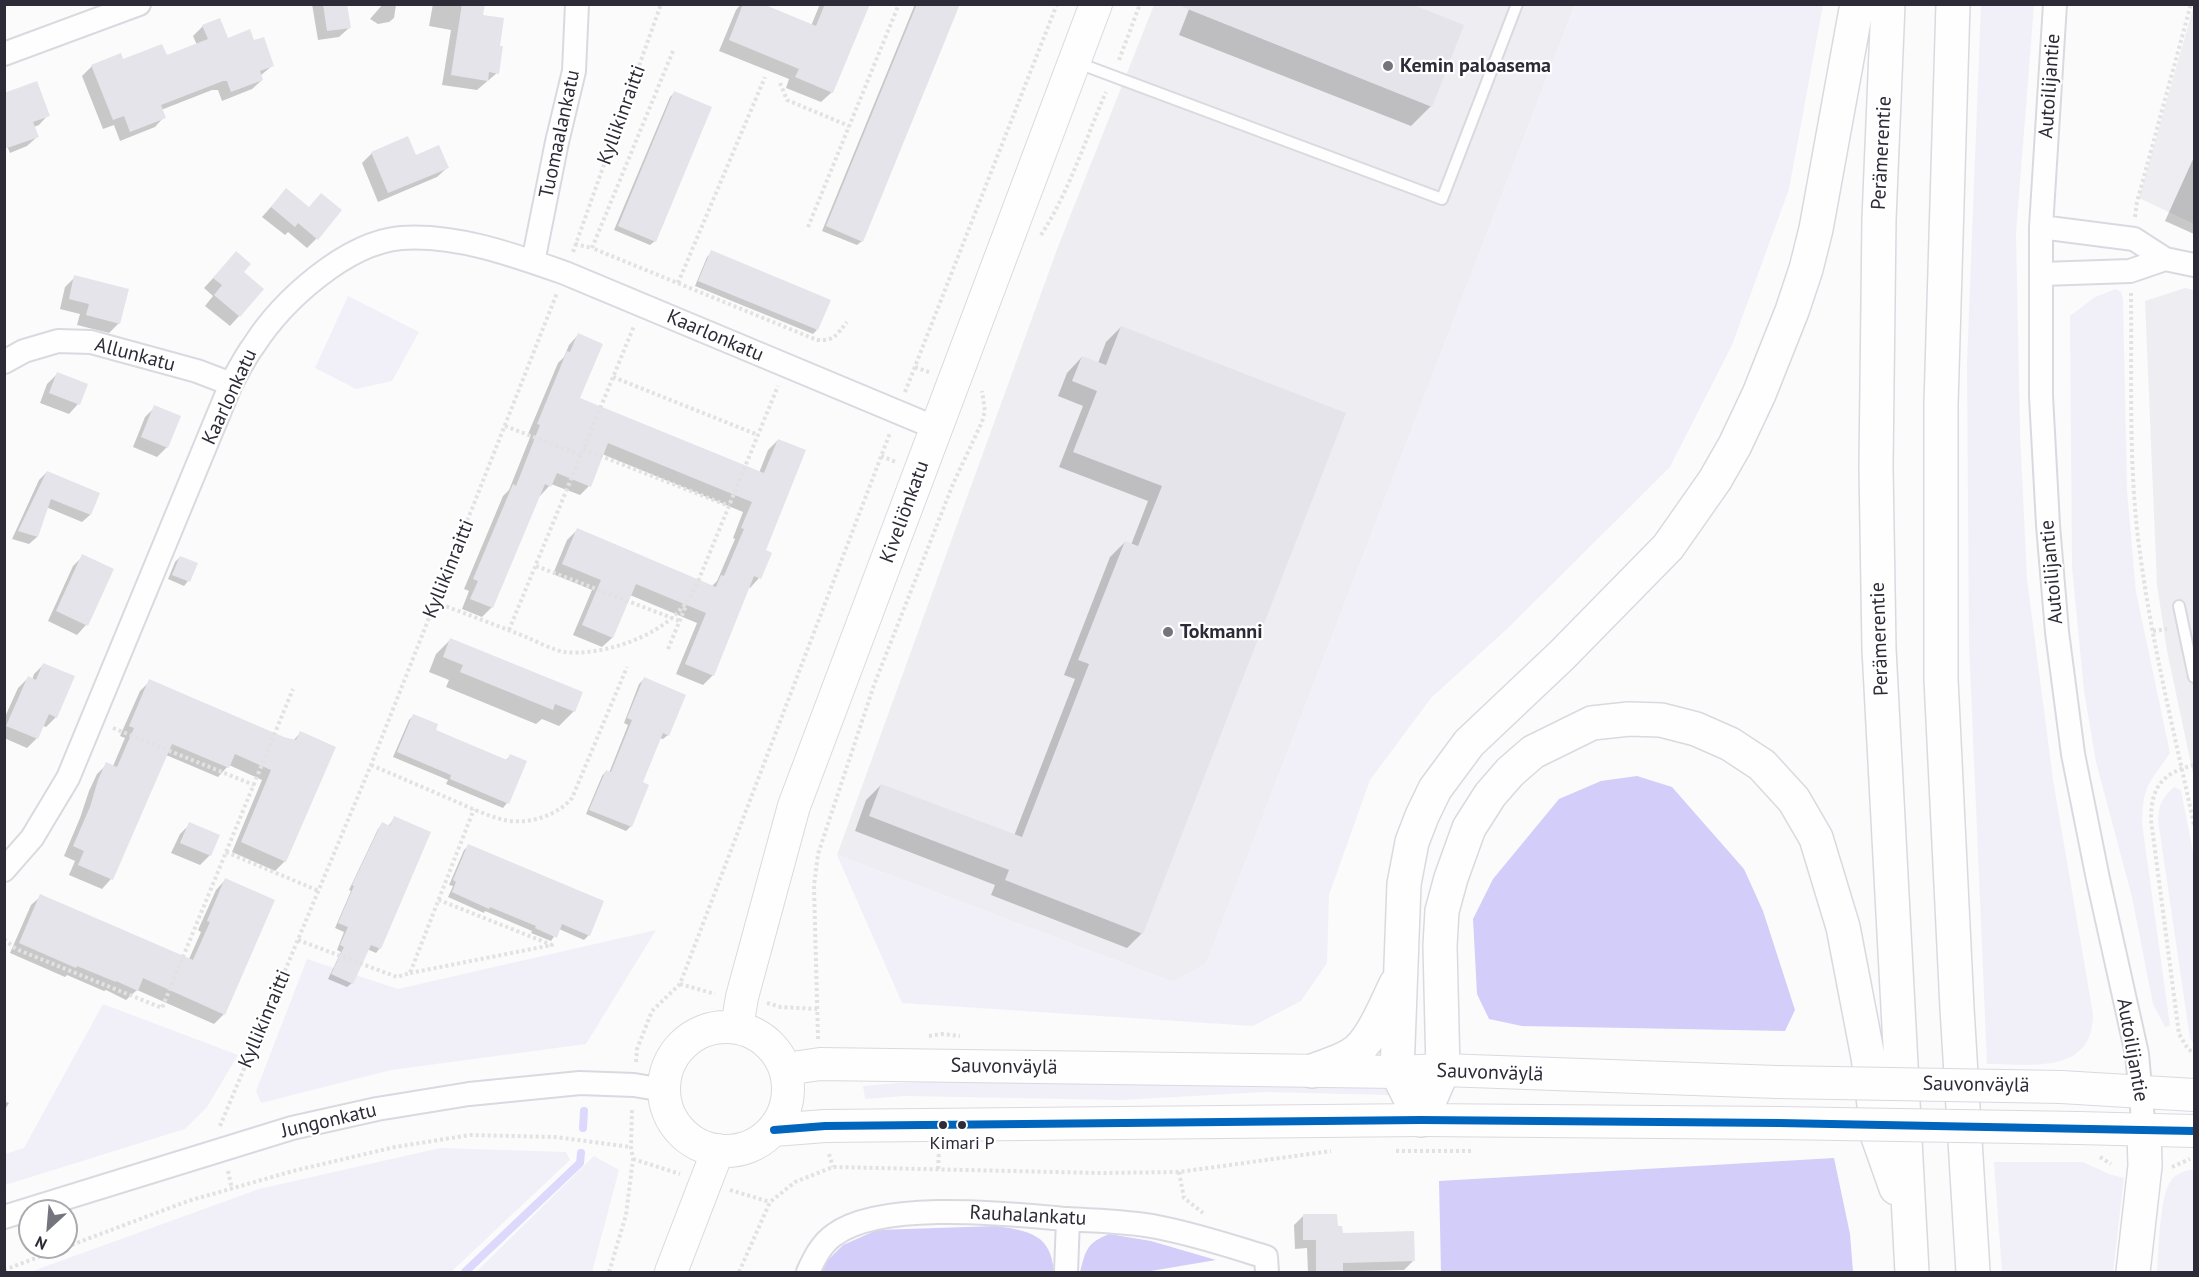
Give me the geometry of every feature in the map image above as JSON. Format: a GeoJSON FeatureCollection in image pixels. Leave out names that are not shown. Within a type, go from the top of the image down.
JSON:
{"type":"FeatureCollection","features":[{"type":"Feature","properties":{"kind":"highway"},"geometry":{"type":"LineString","coordinates":[[1421,1120],[1397,1072],[1403,903],[1407,864],[1422,816],[1435,789],[1469,743],[1578,640],[1668,547],[1715,480],[1748,421],[1792,311],[1806,269],[1816,229],[1857,4]]}},
{"type":"Feature","properties":{"kind":"highway","name":"Perämerentie"},"geometry":{"type":"LineString","coordinates":[[1888,4],[1879,219],[1876,478],[1879,649],[1912,1272]]}},
{"type":"Feature","properties":{"kind":"highway"},"geometry":{"type":"LineString","coordinates":[[1953,4],[1941,404],[1941,679],[1973,1272]]}},
{"type":"Feature","properties":{"kind":"highway"},"geometry":{"type":"LineString","coordinates":[[1421,1120],[1443,1070],[1440,946],[1442,910],[1469,828],[1490,795],[1510,772],[1533,752],[1592,723],[1629,719],[1661,720],[1696,729],[1730,744],[1762,765],[1794,800],[1816,838],[1844,927],[1868,1057],[1878,1137],[1909,1223]]}},
{"type":"Feature","properties":{"kind":"highway"},"geometry":{"type":"LineString","coordinates":[[1312,1071],[1352,1055],[1359,1049],[1366,1041],[1400,977]]}},
{"type":"Feature","properties":{"kind":"highway"},"geometry":{"type":"LineString","coordinates":[[2133,1272],[2145,1166],[2144,1131]]}},
{"type":"Feature","properties":{"kind":"main road","name":"Kiveliönkatu"},"geometry":{"type":"LineString","coordinates":[[737,1027],[742,997],[794,806],[1096,4]]}},
{"type":"Feature","properties":{"kind":"main road"},"geometry":{"type":"LineString","coordinates":[[719,1026],[737,1027],[767,1041],[786,1069],[789,1090],[785,1112],[774,1130],[759,1142],[742,1149],[706,1148],[684,1135],[669,1114],[664,1090],[666,1072],[673,1055],[685,1041],[701,1031],[719,1026]]}},
{"type":"Feature","properties":{"kind":"main road","name":"Sauvonväylä"},"geometry":{"type":"LineString","coordinates":[[786,1069],[820,1064],[1397,1072],[1443,1070],[1777,1082],[2061,1087],[2194,1095]]}},
{"type":"Feature","properties":{"kind":"main road"},"geometry":{"type":"LineString","coordinates":[[774,1130],[825,1126],[1421,1120],[1779,1123],[2194,1131]]}},
{"type":"Feature","properties":{"kind":"main road"},"geometry":{"type":"LineString","coordinates":[[671,1272],[718,1150]]}},
{"type":"Feature","properties":{"kind":"street"},"geometry":{"type":"LineString","coordinates":[[4,54],[139,4]]}},
{"type":"Feature","properties":{"kind":"street","name":"Tuomaalankatu"},"geometry":{"type":"LineString","coordinates":[[533,262],[574,71],[577,4]]}},
{"type":"Feature","properties":{"kind":"street","name":"Autoilijantie"},"geometry":{"type":"LineString","coordinates":[[2055,4],[2041,227],[2041,396],[2056,632],[2076,765],[2098,879],[2137,1054],[2144,1131]]}},
{"type":"Feature","properties":{"kind":"street"},"geometry":{"type":"LineString","coordinates":[[2041,227],[2134,239],[2165,259],[2194,265]]}},
{"type":"Feature","properties":{"kind":"street","name":"Kaarlonkatu"},"geometry":{"type":"LineString","coordinates":[[4,870],[32,838],[68,778],[231,384],[254,343],[287,304],[333,264],[363,247],[401,238],[453,241],[533,262],[565,273],[936,428]]}},
{"type":"Feature","properties":{"kind":"street"},"geometry":{"type":"LineString","coordinates":[[2042,274],[2130,272],[2165,259]]}},
{"type":"Feature","properties":{"kind":"street","name":"Allunkatu"},"geometry":{"type":"LineString","coordinates":[[4,362],[24,351],[58,341],[91,342],[197,371],[231,384]]}},
{"type":"Feature","properties":{"kind":"street","name":"Jungonkatu"},"geometry":{"type":"LineString","coordinates":[[4,1217],[292,1128],[377,1109],[469,1094],[580,1083],[634,1085],[664,1090]]}},
{"type":"Feature","properties":{"kind":"street","name":"Rauhalankatu"},"geometry":{"type":"LineString","coordinates":[[808,1272],[815,1256],[833,1236],[862,1222],[897,1215],[951,1213],[1000,1213],[1109,1220],[1156,1227],[1267,1265]]}},
{"type":"Feature","properties":{"kind":"street"},"geometry":{"type":"LineString","coordinates":[[1066,1272],[1068,1219]]}},
{"type":"Feature","properties":{"kind":"lane"},"geometry":{"type":"LineString","coordinates":[[1074,62],[1443,199],[1516,4]]}},
{"type":"Feature","properties":{"kind":"lane"},"geometry":{"type":"LineString","coordinates":[[2179,606],[2194,677]]}},
{"type":"Feature","properties":{"kind":"path","name":"Kyllikinraitti"},"geometry":{"type":"LineString","coordinates":[[220,1126],[371,765],[505,426],[576,244],[661,4]]}},
{"type":"Feature","properties":{"kind":"path"},"geometry":{"type":"LineString","coordinates":[[808,227],[899,4]]}},
{"type":"Feature","properties":{"kind":"path"},"geometry":{"type":"LineString","coordinates":[[904,396],[1057,4]]}},
{"type":"Feature","properties":{"kind":"path"},"geometry":{"type":"LineString","coordinates":[[1038,239],[1057,210],[1071,180],[1140,4]]}},
{"type":"Feature","properties":{"kind":"path"},"geometry":{"type":"LineString","coordinates":[[2134,221],[2137,202],[2192,4]]}},
{"type":"Feature","properties":{"kind":"path"},"geometry":{"type":"LineString","coordinates":[[592,248],[673,51]]}},
{"type":"Feature","properties":{"kind":"path"},"geometry":{"type":"LineString","coordinates":[[678,283],[765,77]]}},
{"type":"Feature","properties":{"kind":"path"},"geometry":{"type":"LineString","coordinates":[[780,83],[787,100],[849,126]]}},
{"type":"Feature","properties":{"kind":"path"},"geometry":{"type":"LineString","coordinates":[[576,244],[592,248],[817,340],[828,341],[836,336],[847,322]]}},
{"type":"Feature","properties":{"kind":"path"},"geometry":{"type":"LineString","coordinates":[[2131,294],[2134,473],[2139,551],[2153,637],[2194,825]]}},
{"type":"Feature","properties":{"kind":"path"},"geometry":{"type":"LineString","coordinates":[[509,630],[642,306]]}},
{"type":"Feature","properties":{"kind":"path"},"geometry":{"type":"LineString","coordinates":[[668,649],[786,366]]}},
{"type":"Feature","properties":{"kind":"path"},"geometry":{"type":"LineString","coordinates":[[613,377],[758,435]]}},
{"type":"Feature","properties":{"kind":"path"},"geometry":{"type":"LineString","coordinates":[[820,1064],[814,886],[818,854],[874,685],[953,484],[982,422],[985,411],[979,382]]}},
{"type":"Feature","properties":{"kind":"path"},"geometry":{"type":"LineString","coordinates":[[505,426],[581,455]]}},
{"type":"Feature","properties":{"kind":"path"},"geometry":{"type":"LineString","coordinates":[[637,1049],[652,1011],[680,984],[891,429]]}},
{"type":"Feature","properties":{"kind":"path"},"geometry":{"type":"LineString","coordinates":[[584,449],[729,506]]}},
{"type":"Feature","properties":{"kind":"path"},"geometry":{"type":"LineString","coordinates":[[536,566],[680,621]]}},
{"type":"Feature","properties":{"kind":"path"},"geometry":{"type":"LineString","coordinates":[[435,602],[563,652],[586,652],[632,641],[671,617],[689,599]]}},
{"type":"Feature","properties":{"kind":"path"},"geometry":{"type":"LineString","coordinates":[[371,765],[474,809],[506,820],[528,820],[549,815],[564,808],[572,798],[627,666]]}},
{"type":"Feature","properties":{"kind":"path"},"geometry":{"type":"LineString","coordinates":[[4,939],[16,949],[162,1008],[293,689]]}},
{"type":"Feature","properties":{"kind":"path"},"geometry":{"type":"LineString","coordinates":[[92,720],[254,784]]}},
{"type":"Feature","properties":{"kind":"path"},"geometry":{"type":"LineString","coordinates":[[2194,765],[2169,775],[2158,786],[2151,801],[2151,820],[2179,1034],[2188,1049],[2194,1053]]}},
{"type":"Feature","properties":{"kind":"path"},"geometry":{"type":"LineString","coordinates":[[410,973],[474,809]]}},
{"type":"Feature","properties":{"kind":"path"},"geometry":{"type":"LineString","coordinates":[[226,852],[319,891]]}},
{"type":"Feature","properties":{"kind":"path"},"geometry":{"type":"LineString","coordinates":[[298,940],[397,977],[552,945],[438,900]]}},
{"type":"Feature","properties":{"kind":"path"},"geometry":{"type":"LineString","coordinates":[[680,984],[715,993]]}},
{"type":"Feature","properties":{"kind":"path"},"geometry":{"type":"LineString","coordinates":[[780,1007],[817,1009]]}},
{"type":"Feature","properties":{"kind":"path"},"geometry":{"type":"LineString","coordinates":[[609,1272],[626,1215],[633,1159],[632,1110]]}},
{"type":"Feature","properties":{"kind":"path"},"geometry":{"type":"LineString","coordinates":[[78,1243],[188,1202],[293,1171],[395,1147],[470,1135],[555,1137],[631,1147]]}},
{"type":"Feature","properties":{"kind":"path"},"geometry":{"type":"LineString","coordinates":[[739,1272],[770,1202],[795,1182],[833,1167],[1100,1173],[1179,1172],[1337,1150]]}},
{"type":"Feature","properties":{"kind":"path"},"geometry":{"type":"LineString","coordinates":[[2171,1167],[2194,1158]]}},
{"type":"Feature","properties":{"kind":"path"},"geometry":{"type":"LineString","coordinates":[[633,1159],[667,1170]]}},
{"type":"Feature","properties":{"kind":"path"},"geometry":{"type":"LineString","coordinates":[[227,1170],[232,1189]]}},
{"type":"Feature","properties":{"kind":"path"},"geometry":{"type":"LineString","coordinates":[[737,1192],[770,1202]]}},
{"type":"Feature","properties":{"kind":"path"},"geometry":{"type":"LineString","coordinates":[[4,1270],[34,1259]]}},
{"type":"Feature","properties":{"kind":"shaded area"},"geometry":{"type":"Polygon","coordinates":[[[1154,5],[1575,5],[1206,964],[1173,982],[837,855],[1059,244],[1154,5]]]}},
{"type":"Feature","properties":{"kind":"shaded area"},"geometry":{"type":"Polygon","coordinates":[[[1575,5],[1823,5],[1789,189],[1732,345],[1670,467],[1508,628],[1431,698],[1370,780],[1329,895],[1327,963],[1301,1001],[1253,1026],[902,1003],[837,855],[1173,982],[1206,964],[1575,5]]]}},
{"type":"Feature","properties":{"kind":"shaded area"},"geometry":{"type":"Polygon","coordinates":[[[1981,5],[2034,5],[2016,233],[2020,433],[2027,579],[2053,780],[2093,1014],[2090,1034],[2083,1048],[2071,1057],[2057,1062],[2023,1065],[1987,1064],[1969,643],[1967,363],[1981,5]]]}},
{"type":"Feature","properties":{"kind":"shaded area"},"geometry":{"type":"Polygon","coordinates":[[[2194,5],[2194,224],[2139,198],[2194,5]]]}},
{"type":"Feature","properties":{"kind":"shaded area"},"geometry":{"type":"Polygon","coordinates":[[[2185,288],[2194,290],[2194,778],[2167,651],[2157,585],[2145,301],[2185,288]]]}},
{"type":"Feature","properties":{"kind":"shaded area"},"geometry":{"type":"Polygon","coordinates":[[[2116,289],[2121,292],[2123,299],[2127,491],[2136,592],[2170,753],[2148,785],[2142,823],[2170,1026],[2165,1027],[2153,1004],[2132,897],[2096,762],[2084,691],[2072,567],[2070,316],[2095,297],[2116,289]]]}},
{"type":"Feature","properties":{"kind":"shaded area"},"geometry":{"type":"Polygon","coordinates":[[[348,296],[419,332],[392,381],[356,389],[315,368],[348,296]]]}},
{"type":"Feature","properties":{"kind":"shaded area"},"geometry":{"type":"Polygon","coordinates":[[[1637,776],[1672,787],[1744,869],[1763,911],[1795,1010],[1785,1031],[1522,1026],[1489,1019],[1477,994],[1473,919],[1493,879],[1559,799],[1601,781],[1637,776]]]}},
{"type":"Feature","properties":{"kind":"shaded area"},"geometry":{"type":"Polygon","coordinates":[[[2174,787],[2181,790],[2194,857],[2194,1043],[2190,1039],[2158,820],[2162,802],[2174,787]]]}},
{"type":"Feature","properties":{"kind":"shaded area"},"geometry":{"type":"Polygon","coordinates":[[[656,930],[586,1044],[391,1070],[261,1103],[256,1091],[307,959],[398,989],[656,930]]]}},
{"type":"Feature","properties":{"kind":"shaded area"},"geometry":{"type":"Polygon","coordinates":[[[103,1004],[238,1055],[207,1107],[185,1129],[5,1185],[5,1154],[24,1148],[103,1004]]]}},
{"type":"Feature","properties":{"kind":"shaded area"},"geometry":{"type":"Polygon","coordinates":[[[1002,1079],[1388,1087],[1388,1095],[1265,1092],[1122,1100],[905,1096],[865,1099],[863,1086],[1002,1079]]]}},
{"type":"Feature","properties":{"kind":"shaded area"},"geometry":{"type":"Polygon","coordinates":[[[440,1148],[566,1152],[570,1160],[451,1272],[30,1272],[66,1259],[78,1259],[78,1255],[259,1189],[440,1148]]]}},
{"type":"Feature","properties":{"kind":"shaded area"},"geometry":{"type":"Polygon","coordinates":[[[594,1156],[619,1170],[592,1272],[476,1272],[594,1156]]]}},
{"type":"Feature","properties":{"kind":"shaded area"},"geometry":{"type":"Polygon","coordinates":[[[1834,1158],[1850,1234],[1853,1272],[1441,1272],[1439,1181],[1834,1158]]]}},
{"type":"Feature","properties":{"kind":"shaded area"},"geometry":{"type":"Polygon","coordinates":[[[1994,1162],[2083,1162],[2124,1178],[2113,1272],[2002,1272],[1994,1162]]]}},
{"type":"Feature","properties":{"kind":"shaded area"},"geometry":{"type":"Polygon","coordinates":[[[2194,1169],[2194,1272],[2157,1272],[2162,1209],[2168,1185],[2177,1175],[2194,1169]]]}},
{"type":"Feature","properties":{"kind":"shaded area"},"geometry":{"type":"Polygon","coordinates":[[[996,1226],[1028,1233],[1043,1242],[1052,1259],[1054,1272],[821,1272],[824,1264],[843,1245],[877,1230],[996,1226]]]}},
{"type":"Feature","properties":{"kind":"shaded area"},"geometry":{"type":"Polygon","coordinates":[[[1109,1234],[1151,1241],[1216,1260],[1145,1272],[1080,1272],[1088,1248],[1096,1240],[1109,1234]]]}},
{"type":"Feature","properties":{"kind":"building"},"geometry":{"type":"Polygon","coordinates":[[[323,4],[347,4],[351,28],[327,31],[323,4]]]}},
{"type":"Feature","properties":{"kind":"building"},"geometry":{"type":"Polygon","coordinates":[[[462,4],[485,4],[483,15],[504,18],[499,74],[489,72],[488,81],[451,75],[462,4]]]}},
{"type":"Feature","properties":{"kind":"building"},"geometry":{"type":"Polygon","coordinates":[[[743,4],[763,4],[816,26],[825,4],[870,4],[833,93],[795,77],[799,69],[729,40],[743,4]]]}},
{"type":"Feature","properties":{"kind":"building"},"geometry":{"type":"Polygon","coordinates":[[[917,4],[960,4],[863,242],[826,226],[917,4]]]}},
{"type":"Feature","properties":{"kind":"building","name":"Kemin paloasema"},"geometry":{"type":"Polygon","coordinates":[[[1175,4],[1411,4],[1464,25],[1432,107],[1175,4]]]}},
{"type":"Feature","properties":{"kind":"building"},"geometry":{"type":"Polygon","coordinates":[[[220,18],[228,38],[250,29],[254,40],[264,37],[274,66],[260,71],[263,80],[231,92],[227,81],[223,81],[161,105],[166,118],[130,132],[124,116],[113,120],[91,65],[121,53],[123,59],[162,44],[167,55],[208,39],[202,25],[220,18]]]}},
{"type":"Feature","properties":{"kind":"building"},"geometry":{"type":"Polygon","coordinates":[[[37,81],[50,116],[33,122],[39,137],[4,149],[4,93],[37,81]]]}},
{"type":"Feature","properties":{"kind":"building"},"geometry":{"type":"Polygon","coordinates":[[[674,91],[712,107],[656,242],[618,226],[674,91]]]}},
{"type":"Feature","properties":{"kind":"building"},"geometry":{"type":"Polygon","coordinates":[[[408,136],[416,155],[439,145],[449,168],[388,193],[371,152],[408,136]]]}},
{"type":"Feature","properties":{"kind":"building"},"geometry":{"type":"Polygon","coordinates":[[[286,188],[309,207],[321,193],[342,210],[318,240],[298,223],[295,227],[271,207],[286,188]]]}},
{"type":"Feature","properties":{"kind":"building"},"geometry":{"type":"Polygon","coordinates":[[[711,250],[831,300],[818,330],[698,281],[711,250]]]}},
{"type":"Feature","properties":{"kind":"building"},"geometry":{"type":"Polygon","coordinates":[[[236,251],[251,264],[244,272],[264,289],[240,317],[214,295],[222,285],[213,278],[236,251]]]}},
{"type":"Feature","properties":{"kind":"building"},"geometry":{"type":"Polygon","coordinates":[[[74,275],[129,289],[120,324],[86,315],[89,304],[69,299],[74,275]]]}},
{"type":"Feature","properties":{"kind":"building"},"geometry":{"type":"Polygon","coordinates":[[[1121,326],[1346,413],[1143,934],[1005,880],[1009,870],[869,816],[881,784],[1022,837],[1089,664],[1078,660],[1125,541],[1138,546],[1162,486],[1073,452],[1097,391],[1072,381],[1082,356],[1106,365],[1121,326]]]}},
{"type":"Feature","properties":{"kind":"building"},"geometry":{"type":"Polygon","coordinates":[[[578,333],[603,344],[580,398],[764,473],[778,439],[806,450],[766,550],[772,553],[761,579],[754,576],[714,676],[685,664],[706,613],[636,584],[613,638],[582,625],[601,580],[562,564],[577,528],[716,587],[721,575],[724,576],[744,529],[741,528],[752,502],[608,443],[591,487],[557,473],[551,487],[545,484],[493,608],[470,599],[478,581],[473,579],[513,484],[516,486],[540,425],[537,424],[567,351],[570,352],[578,333]]]}},
{"type":"Feature","properties":{"kind":"building"},"geometry":{"type":"Polygon","coordinates":[[[57,372],[88,384],[80,405],[49,393],[57,372]]]}},
{"type":"Feature","properties":{"kind":"building"},"geometry":{"type":"Polygon","coordinates":[[[154,405],[181,416],[168,448],[141,437],[154,405]]]}},
{"type":"Feature","properties":{"kind":"building"},"geometry":{"type":"Polygon","coordinates":[[[47,471],[100,493],[91,515],[51,499],[38,537],[18,531],[47,471]]]}},
{"type":"Feature","properties":{"kind":"building"},"geometry":{"type":"Polygon","coordinates":[[[82,554],[114,569],[88,626],[56,611],[82,554]]]}},
{"type":"Feature","properties":{"kind":"building"},"geometry":{"type":"Polygon","coordinates":[[[180,556],[198,563],[190,582],[172,575],[180,556]]]}},
{"type":"Feature","properties":{"kind":"building"},"geometry":{"type":"Polygon","coordinates":[[[450,638],[583,692],[575,712],[555,704],[553,710],[460,672],[463,665],[443,657],[450,638]]]}},
{"type":"Feature","properties":{"kind":"building"},"geometry":{"type":"Polygon","coordinates":[[[43,663],[75,676],[57,718],[49,714],[38,739],[6,726],[28,676],[36,680],[43,663]]]}},
{"type":"Feature","properties":{"kind":"building"},"geometry":{"type":"Polygon","coordinates":[[[644,677],[686,695],[669,736],[663,733],[643,782],[649,785],[632,827],[589,810],[606,770],[611,772],[632,720],[627,718],[644,677]]]}},
{"type":"Feature","properties":{"kind":"building"},"geometry":{"type":"Polygon","coordinates":[[[149,679],[284,737],[296,740],[300,731],[336,747],[286,862],[241,842],[271,770],[235,754],[229,768],[172,744],[113,880],[78,865],[84,851],[73,846],[90,807],[98,780],[106,762],[117,767],[134,728],[129,726],[149,679]]]}},
{"type":"Feature","properties":{"kind":"building"},"geometry":{"type":"Polygon","coordinates":[[[413,714],[438,724],[436,730],[507,760],[510,754],[527,761],[509,804],[450,779],[451,775],[397,752],[413,714]]]}},
{"type":"Feature","properties":{"kind":"building"},"geometry":{"type":"Polygon","coordinates":[[[394,816],[431,832],[381,949],[371,945],[353,984],[331,974],[344,947],[340,945],[348,927],[338,923],[354,886],[352,885],[382,822],[390,826],[394,816]]]}},
{"type":"Feature","properties":{"kind":"building"},"geometry":{"type":"Polygon","coordinates":[[[189,822],[220,835],[211,856],[180,843],[189,822]]]}},
{"type":"Feature","properties":{"kind":"building"},"geometry":{"type":"Polygon","coordinates":[[[468,844],[604,901],[590,936],[562,924],[557,938],[535,928],[536,926],[490,907],[489,909],[452,892],[456,882],[453,880],[468,844]]]}},
{"type":"Feature","properties":{"kind":"building"},"geometry":{"type":"Polygon","coordinates":[[[225,878],[275,900],[225,1015],[143,978],[138,991],[77,966],[76,968],[19,943],[40,894],[193,960],[210,922],[207,921],[225,878]]]}},
{"type":"Feature","properties":{"kind":"building"},"geometry":{"type":"Polygon","coordinates":[[[1303,1214],[1337,1214],[1338,1226],[1342,1226],[1343,1233],[1414,1231],[1415,1261],[1343,1263],[1343,1271],[1316,1271],[1316,1240],[1303,1240],[1303,1214]]]}},
{"type":"Feature","properties":{"kind":"waterway"},"geometry":{"type":"LineString","coordinates":[[583,1128],[584,1111]]}},
{"type":"Feature","properties":{"kind":"waterway"},"geometry":{"type":"LineString","coordinates":[[465,1272],[580,1163],[581,1153]]}},
{"type":"Feature","properties":{"kind":"transit line"},"geometry":{"type":"LineString","coordinates":[[774,1130],[825,1126],[1421,1120],[1779,1123],[2194,1131]]}},
{"type":"Feature","properties":{"kind":"place","name":"Kemin paloasema"},"geometry":{"type":"Point","coordinates":[1388,66]}},
{"type":"Feature","properties":{"kind":"place","name":"Tokmanni"},"geometry":{"type":"Point","coordinates":[1168,632]}},
{"type":"Feature","properties":{"kind":"place","name":"Kimari P"},"geometry":{"type":"Point","coordinates":[962,1125]}}]}
